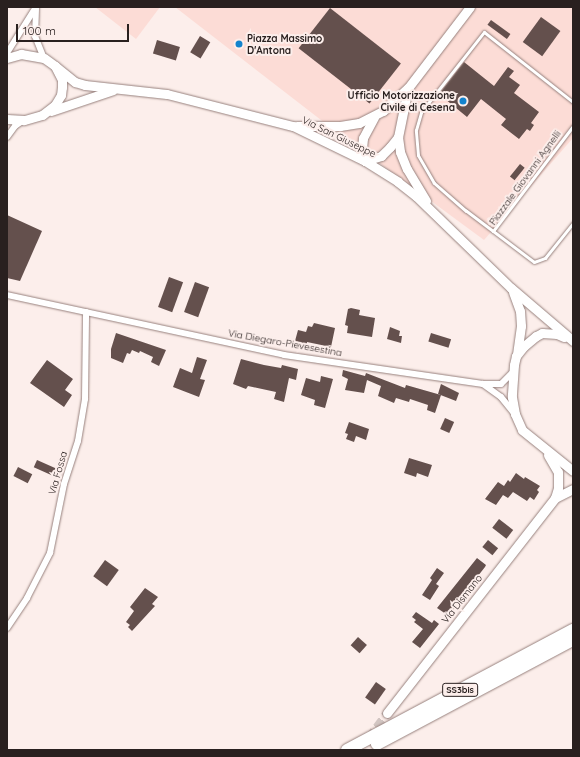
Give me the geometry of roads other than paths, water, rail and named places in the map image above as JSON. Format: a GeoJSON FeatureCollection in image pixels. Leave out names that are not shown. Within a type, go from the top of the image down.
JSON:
{"type":"FeatureCollection","features":[{"type":"Feature","properties":{"kind":"highway","name":"SS3bis"},"geometry":{"type":"LineString","coordinates":[[348,750],[573,630]]}},
{"type":"Feature","properties":{"kind":"highway","name":"SS3bis"},"geometry":{"type":"LineString","coordinates":[[365,750],[573,640]]}},
{"type":"Feature","properties":{"kind":"main road"},"geometry":{"type":"LineString","coordinates":[[293,126],[340,126],[359,123],[374,117],[408,88],[469,8]]}},
{"type":"Feature","properties":{"kind":"main road"},"geometry":{"type":"LineString","coordinates":[[7,58],[21,54],[44,58]]}},
{"type":"Feature","properties":{"kind":"main road","name":"Via San Giuseppe"},"geometry":{"type":"LineString","coordinates":[[44,58],[75,82],[116,89],[167,94],[293,126],[365,161],[398,182],[434,213],[511,288],[573,341]]}},
{"type":"Feature","properties":{"kind":"main road"},"geometry":{"type":"LineString","coordinates":[[50,111],[61,95],[62,87],[62,80],[55,66]]}},
{"type":"Feature","properties":{"kind":"main road"},"geometry":{"type":"LineString","coordinates":[[408,88],[398,137],[400,152],[407,169],[434,213]]}},
{"type":"Feature","properties":{"kind":"main road","name":"Via San Giuseppe"},"geometry":{"type":"LineString","coordinates":[[7,120],[24,120],[42,116],[50,111],[116,89]]}},
{"type":"Feature","properties":{"kind":"main road"},"geometry":{"type":"LineString","coordinates":[[374,117],[363,138],[362,148],[365,161],[381,156],[398,137]]}},
{"type":"Feature","properties":{"kind":"main road","name":"Via San Giuseppe"},"geometry":{"type":"LineString","coordinates":[[511,288],[520,311],[521,326],[512,373],[514,414]]}},
{"type":"Feature","properties":{"kind":"main road"},"geometry":{"type":"LineString","coordinates":[[516,356],[531,339],[542,333],[557,334],[573,341]]}},
{"type":"Feature","properties":{"kind":"main road"},"geometry":{"type":"LineString","coordinates":[[514,414],[522,430],[573,472]]}},
{"type":"Feature","properties":{"kind":"main road","name":"Via Dismano"},"geometry":{"type":"LineString","coordinates":[[387,713],[555,498],[558,488],[558,472],[544,449]]}},
{"type":"Feature","properties":{"kind":"main road","name":"Via Dismano"},"geometry":{"type":"LineString","coordinates":[[555,498],[573,489]]}},
{"type":"Feature","properties":{"kind":"street"},"geometry":{"type":"LineString","coordinates":[[7,52],[36,7]]}},
{"type":"Feature","properties":{"kind":"street"},"geometry":{"type":"LineString","coordinates":[[36,7],[35,36],[44,58]]}},
{"type":"Feature","properties":{"kind":"street"},"geometry":{"type":"LineString","coordinates":[[7,137],[15,126],[24,120]]}},
{"type":"Feature","properties":{"kind":"street","name":"Via Diegaro-Pievesestina"},"geometry":{"type":"LineString","coordinates":[[7,295],[284,355],[483,384],[501,384],[512,373]]}},
{"type":"Feature","properties":{"kind":"street","name":"Via Fossa"},"geometry":{"type":"LineString","coordinates":[[7,628],[27,598],[50,553],[64,484],[78,441],[85,398],[86,312]]}},
{"type":"Feature","properties":{"kind":"street","name":"Via Diegaro-Pievesestina"},"geometry":{"type":"LineString","coordinates":[[483,384],[501,397],[514,414]]}},
{"type":"Feature","properties":{"kind":"lane"},"geometry":{"type":"LineString","coordinates":[[493,231],[466,211],[434,183],[418,155],[416,130],[421,112],[484,32],[573,102]]}},
{"type":"Feature","properties":{"kind":"lane","name":"Piazzale Giovanni Agnelli"},"geometry":{"type":"LineString","coordinates":[[573,126],[493,231],[534,262],[545,258],[573,223]]}},
{"type":"Feature","properties":{"kind":"tunnel"},"geometry":{"type":"LineString","coordinates":[[369,738],[387,713]]}},
{"type":"Feature","properties":{"kind":"place","name":"Piazza Massimo D'Antona"},"geometry":{"type":"Point","coordinates":[239,44]}},
{"type":"Feature","properties":{"kind":"place","name":"Ufficio Motorizzazione Civile di Cesena"},"geometry":{"type":"Point","coordinates":[463,101]}}]}
